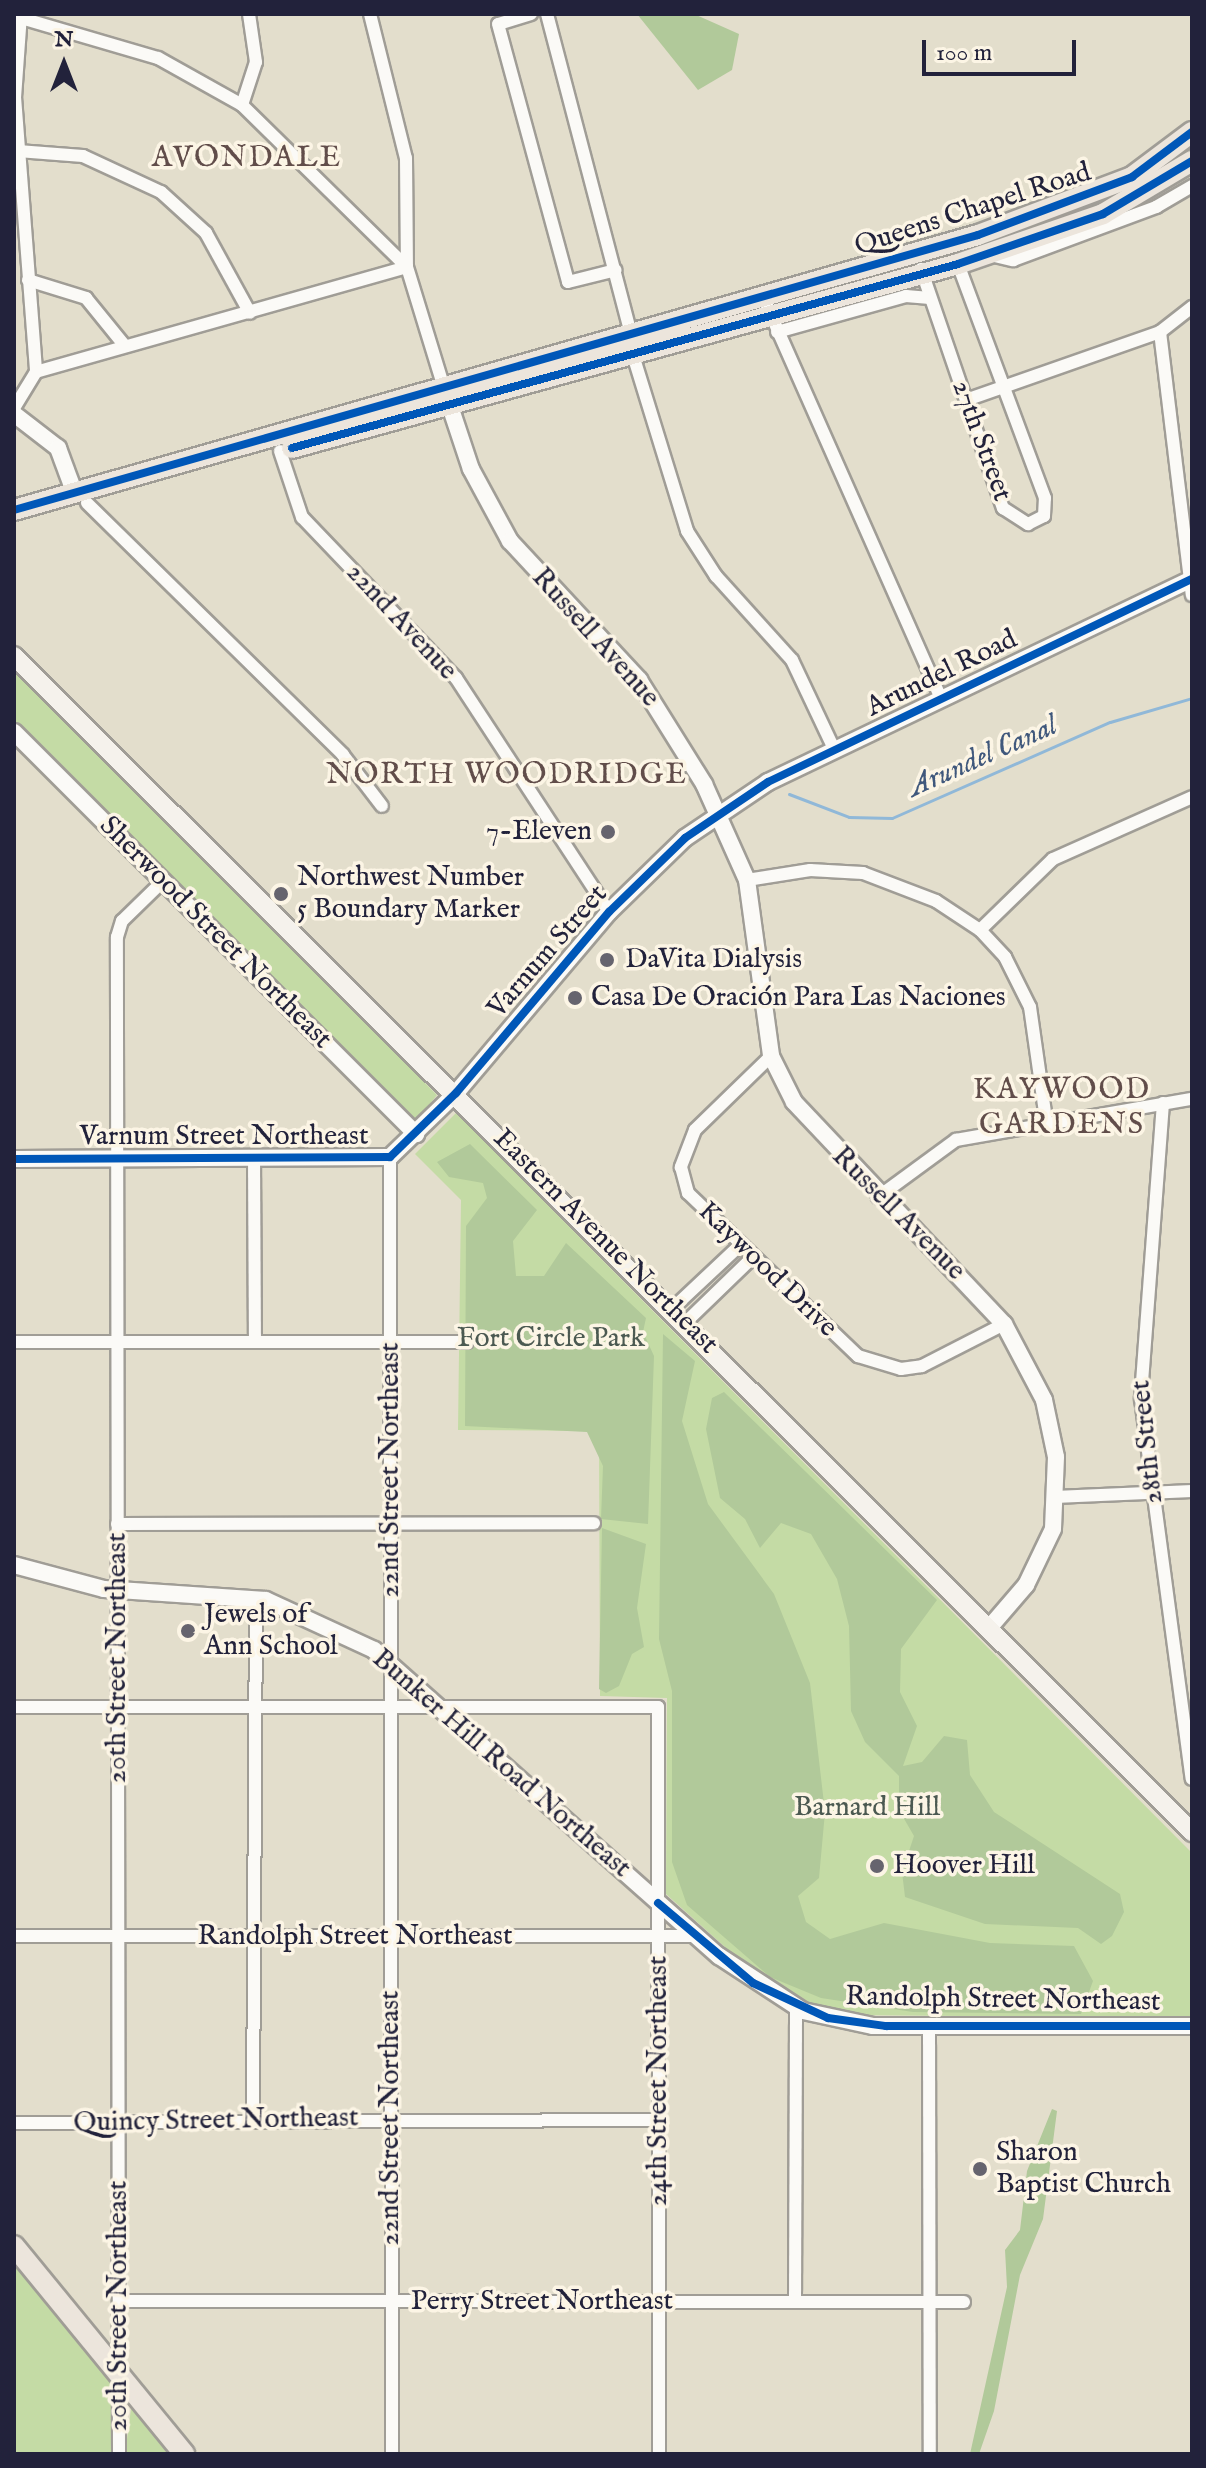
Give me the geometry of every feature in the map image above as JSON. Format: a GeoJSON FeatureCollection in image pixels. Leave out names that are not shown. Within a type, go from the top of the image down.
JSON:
{"type":"FeatureCollection","features":[{"type":"Feature","properties":{"kind":"main road","name":"Queens Chapel Road"},"geometry":{"type":"LineString","coordinates":[[14,524],[81,499],[633,346],[770,316],[920,264],[1079,202],[1132,177],[1192,132]]}},
{"type":"Feature","properties":{"kind":"main road","name":"Queens Chapel Road"},"geometry":{"type":"LineString","coordinates":[[920,264],[958,264],[1115,209],[1192,161]]}},
{"type":"Feature","properties":{"kind":"main road","name":"Queens Chapel Road"},"geometry":{"type":"LineString","coordinates":[[14,510],[81,499],[280,451],[447,399],[609,362],[633,346]]}},
{"type":"Feature","properties":{"kind":"main road","name":"Eastern Avenue Northeast"},"geometry":{"type":"LineString","coordinates":[[14,656],[456,1093],[1192,1832]]}},
{"type":"Feature","properties":{"kind":"main road"},"geometry":{"type":"LineString","coordinates":[[14,2246],[184,2454]]}},
{"type":"Feature","properties":{"kind":"street"},"geometry":{"type":"LineString","coordinates":[[242,105],[256,62],[249,14]]}},
{"type":"Feature","properties":{"kind":"street","name":"Russell Avenue"},"geometry":{"type":"LineString","coordinates":[[370,14],[406,158],[407,267],[471,469],[510,541],[639,680],[669,721],[747,880],[771,1056],[794,1102],[878,1197],[1004,1324],[1044,1400],[1055,1497],[1041,1559],[989,1628]]}},
{"type":"Feature","properties":{"kind":"street"},"geometry":{"type":"LineString","coordinates":[[531,14],[498,24],[568,282],[616,270]]}},
{"type":"Feature","properties":{"kind":"street"},"geometry":{"type":"LineString","coordinates":[[547,14],[616,270],[633,346],[687,531],[716,576],[792,660],[835,751]]}},
{"type":"Feature","properties":{"kind":"street"},"geometry":{"type":"LineString","coordinates":[[14,408],[36,372],[18,151],[19,16],[158,58],[242,105],[407,267],[36,372]]}},
{"type":"Feature","properties":{"kind":"street"},"geometry":{"type":"LineString","coordinates":[[18,151],[83,156],[161,192],[220,251],[250,313]]}},
{"type":"Feature","properties":{"kind":"street","name":"Queens Chapel Road"},"geometry":{"type":"LineString","coordinates":[[986,254],[1013,260],[1156,207],[1192,186]]}},
{"type":"Feature","properties":{"kind":"street","name":"27th Street"},"geometry":{"type":"LineString","coordinates":[[920,264],[1003,508],[1019,524],[1039,521],[1045,498],[958,264]]}},
{"type":"Feature","properties":{"kind":"street"},"geometry":{"type":"LineString","coordinates":[[28,280],[86,298],[125,346]]}},
{"type":"Feature","properties":{"kind":"street","name":"Queens Chapel Road"},"geometry":{"type":"LineString","coordinates":[[770,316],[906,296],[930,298]]}},
{"type":"Feature","properties":{"kind":"street"},"geometry":{"type":"LineString","coordinates":[[966,400],[1160,332],[1192,307]]}},
{"type":"Feature","properties":{"kind":"street"},"geometry":{"type":"LineString","coordinates":[[770,316],[940,697]]}},
{"type":"Feature","properties":{"kind":"street"},"geometry":{"type":"LineString","coordinates":[[1160,332],[1191,585]]}},
{"type":"Feature","properties":{"kind":"street"},"geometry":{"type":"LineString","coordinates":[[14,414],[58,448],[81,499],[343,755],[382,806]]}},
{"type":"Feature","properties":{"kind":"street","name":"22nd Avenue"},"geometry":{"type":"LineString","coordinates":[[280,451],[302,517],[456,678],[609,912]]}},
{"type":"Feature","properties":{"kind":"street","name":"Arundel Road"},"geometry":{"type":"LineString","coordinates":[[716,817],[940,697],[1191,585]]}},
{"type":"Feature","properties":{"kind":"street","name":"Sherwood Street Northeast"},"geometry":{"type":"LineString","coordinates":[[14,732],[416,1134]]}},
{"type":"Feature","properties":{"kind":"street"},"geometry":{"type":"LineString","coordinates":[[980,930],[1053,859],[1192,797]]}},
{"type":"Feature","properties":{"kind":"street","name":"Varnum Street"},"geometry":{"type":"LineString","coordinates":[[456,1093],[609,912],[716,817]]}},
{"type":"Feature","properties":{"kind":"street"},"geometry":{"type":"LineString","coordinates":[[747,880],[810,870],[863,873],[923,895],[980,930],[1005,957],[1030,1007],[1046,1119]]}},
{"type":"Feature","properties":{"kind":"street","name":"20th Street Northeast"},"geometry":{"type":"LineString","coordinates":[[119,2454],[117,933],[163,881]]}},
{"type":"Feature","properties":{"kind":"street","name":"Kaywood Drive"},"geometry":{"type":"LineString","coordinates":[[771,1056],[684,1148],[688,1193],[737,1248],[858,1356],[879,1364],[922,1366],[1004,1324]]}},
{"type":"Feature","properties":{"kind":"street","name":"Varnum Street Northeast"},"geometry":{"type":"LineString","coordinates":[[14,1159],[390,1157],[456,1093]]}},
{"type":"Feature","properties":{"kind":"street"},"geometry":{"type":"LineString","coordinates":[[878,1197],[956,1140],[1046,1119],[1192,1099]]}},
{"type":"Feature","properties":{"kind":"street","name":"28th Street"},"geometry":{"type":"LineString","coordinates":[[1163,1103],[1141,1368],[1152,1496],[1192,1776]]}},
{"type":"Feature","properties":{"kind":"street","name":"22nd Street Northeast"},"geometry":{"type":"LineString","coordinates":[[390,1157],[392,2454]]}},
{"type":"Feature","properties":{"kind":"street"},"geometry":{"type":"LineString","coordinates":[[254,1159],[255,1342]]}},
{"type":"Feature","properties":{"kind":"street"},"geometry":{"type":"LineString","coordinates":[[672,1309],[737,1248]]}},
{"type":"Feature","properties":{"kind":"street"},"geometry":{"type":"LineString","coordinates":[[685,1323],[750,1260]]}},
{"type":"Feature","properties":{"kind":"street"},"geometry":{"type":"LineString","coordinates":[[14,1342],[467,1342]]}},
{"type":"Feature","properties":{"kind":"street"},"geometry":{"type":"LineString","coordinates":[[1055,1497],[1152,1496],[1192,1491]]}},
{"type":"Feature","properties":{"kind":"street"},"geometry":{"type":"LineString","coordinates":[[117,1524],[594,1523]]}},
{"type":"Feature","properties":{"kind":"street","name":"Bunker Hill Road Northeast"},"geometry":{"type":"LineString","coordinates":[[14,1565],[117,1590],[256,1598],[306,1613],[391,1662],[445,1707],[658,1903]]}},
{"type":"Feature","properties":{"kind":"street"},"geometry":{"type":"LineString","coordinates":[[253,2119],[256,1598]]}},
{"type":"Feature","properties":{"kind":"street"},"geometry":{"type":"LineString","coordinates":[[14,1707],[445,1707]]}},
{"type":"Feature","properties":{"kind":"street","name":"24th Street Northeast"},"geometry":{"type":"LineString","coordinates":[[445,1707],[658,1707],[659,2454]]}},
{"type":"Feature","properties":{"kind":"street","name":"Randolph Street Northeast"},"geometry":{"type":"LineString","coordinates":[[658,1903],[697,1936],[796,2008],[860,2024],[1192,2026]]}},
{"type":"Feature","properties":{"kind":"street","name":"Randolph Street Northeast"},"geometry":{"type":"LineString","coordinates":[[14,1936],[697,1936]]}},
{"type":"Feature","properties":{"kind":"street"},"geometry":{"type":"LineString","coordinates":[[795,2302],[796,2008]]}},
{"type":"Feature","properties":{"kind":"street"},"geometry":{"type":"LineString","coordinates":[[929,2026],[930,2454]]}},
{"type":"Feature","properties":{"kind":"street","name":"Quincy Street Northeast"},"geometry":{"type":"LineString","coordinates":[[14,2123],[253,2119],[659,2120]]}},
{"type":"Feature","properties":{"kind":"street","name":"Perry Street Northeast"},"geometry":{"type":"LineString","coordinates":[[119,2301],[964,2302]]}},
{"type":"Feature","properties":{"kind":"green space"},"geometry":{"type":"Polygon","coordinates":[[[637,14],[694,14],[739,34],[732,70],[698,90],[637,14]]]}},
{"type":"Feature","properties":{"kind":"green space"},"geometry":{"type":"Polygon","coordinates":[[[14,670],[437,1095],[415,1122],[14,720],[14,670]]]}},
{"type":"Feature","properties":{"kind":"green space","name":"Barnard Hill"},"geometry":{"type":"Polygon","coordinates":[[[456,1113],[1192,1853],[1192,2018],[848,2015],[797,1999],[756,1975],[666,1894],[667,1698],[600,1696],[599,1431],[458,1430],[461,1200],[415,1154],[456,1113]]]}},
{"type":"Feature","properties":{"kind":"green space","name":"Fort Circle Park"},"geometry":{"type":"Polygon","coordinates":[[[470,1144],[537,1210],[513,1241],[516,1276],[544,1276],[566,1243],[646,1318],[643,1332],[654,1356],[648,1524],[601,1519],[603,1466],[587,1432],[465,1426],[466,1226],[487,1198],[483,1183],[449,1177],[437,1162],[470,1144]]]}},
{"type":"Feature","properties":{"kind":"green space"},"geometry":{"type":"Polygon","coordinates":[[[663,1334],[695,1361],[682,1421],[708,1504],[774,1594],[810,1683],[825,1812],[819,1878],[798,1896],[806,1922],[830,1939],[884,1923],[990,1943],[1074,1946],[1093,1981],[1081,2014],[913,2012],[821,1998],[770,1977],[687,1905],[672,1862],[672,1691],[659,1639],[663,1334]]]}},
{"type":"Feature","properties":{"kind":"green space"},"geometry":{"type":"Polygon","coordinates":[[[724,1392],[937,1600],[901,1649],[900,1692],[917,1726],[903,1766],[922,1762],[944,1736],[967,1740],[970,1775],[994,1812],[1120,1894],[1124,1912],[1112,1936],[1101,1944],[1078,1928],[985,1924],[905,1897],[902,1872],[914,1836],[899,1810],[899,1776],[865,1742],[851,1711],[849,1626],[837,1579],[811,1534],[781,1523],[760,1548],[745,1519],[720,1498],[706,1429],[712,1398],[724,1392]]]}},
{"type":"Feature","properties":{"kind":"green space"},"geometry":{"type":"Polygon","coordinates":[[[602,1528],[646,1544],[637,1608],[644,1647],[632,1654],[619,1686],[606,1693],[599,1689],[602,1528]]]}},
{"type":"Feature","properties":{"kind":"green space"},"geometry":{"type":"Polygon","coordinates":[[[1052,2109],[1057,2111],[1043,2219],[1020,2275],[994,2411],[979,2454],[970,2454],[1007,2287],[1005,2250],[1020,2230],[1027,2171],[1052,2109]]]}},
{"type":"Feature","properties":{"kind":"green space"},"geometry":{"type":"Polygon","coordinates":[[[14,2245],[119,2373],[119,2454],[14,2454],[14,2245]]]}},
{"type":"Feature","properties":{"kind":"green space"},"geometry":{"type":"Polygon","coordinates":[[[131,2409],[136,2410],[172,2454],[125,2454],[131,2409]]]}},
{"type":"Feature","properties":{"kind":"waterway","name":"Arundel Canal"},"geometry":{"type":"LineString","coordinates":[[789,794],[849,817],[892,818],[1110,722],[1192,698]]}},
{"type":"Feature","properties":{"kind":"cycle path"},"geometry":{"type":"LineString","coordinates":[[14,510],[978,235],[1132,177],[1192,132]]}},
{"type":"Feature","properties":{"kind":"cycle path"},"geometry":{"type":"LineString","coordinates":[[292,448],[958,264],[1103,214],[1192,161]]}},
{"type":"Feature","properties":{"kind":"cycle path"},"geometry":{"type":"LineString","coordinates":[[14,1159],[390,1157],[456,1093],[609,912],[685,838],[768,782],[1192,579]]}},
{"type":"Feature","properties":{"kind":"cycle path"},"geometry":{"type":"LineString","coordinates":[[658,1903],[753,1983],[828,2018],[886,2026],[1192,2026]]}},
{"type":"Feature","properties":{"kind":"place","name":"7-Eleven"},"geometry":{"type":"Point","coordinates":[608,832]}},
{"type":"Feature","properties":{"kind":"place","name":"Northwest Number 5 Boundary Marker"},"geometry":{"type":"Point","coordinates":[281,894]}},
{"type":"Feature","properties":{"kind":"place","name":"DaVita Dialysis"},"geometry":{"type":"Point","coordinates":[607,960]}},
{"type":"Feature","properties":{"kind":"place","name":"Casa De Oración Para Las Naciones"},"geometry":{"type":"Point","coordinates":[575,998]}},
{"type":"Feature","properties":{"kind":"place","name":"Jewels of Ann School"},"geometry":{"type":"Point","coordinates":[188,1631]}},
{"type":"Feature","properties":{"kind":"place","name":"Hoover Hill"},"geometry":{"type":"Point","coordinates":[877,1866]}},
{"type":"Feature","properties":{"kind":"place","name":"Sharon Baptist Church"},"geometry":{"type":"Point","coordinates":[980,2169]}},
{"type":"Feature","properties":{"kind":"district","name":"AVONDALE"},"geometry":{"type":"Point","coordinates":[247,158]}},
{"type":"Feature","properties":{"kind":"district","name":"NORTH WOODRIDGE"},"geometry":{"type":"Point","coordinates":[507,775]}},
{"type":"Feature","properties":{"kind":"district","name":"KAYWOOD GARDENS"},"geometry":{"type":"Point","coordinates":[1062,1107]}}]}
